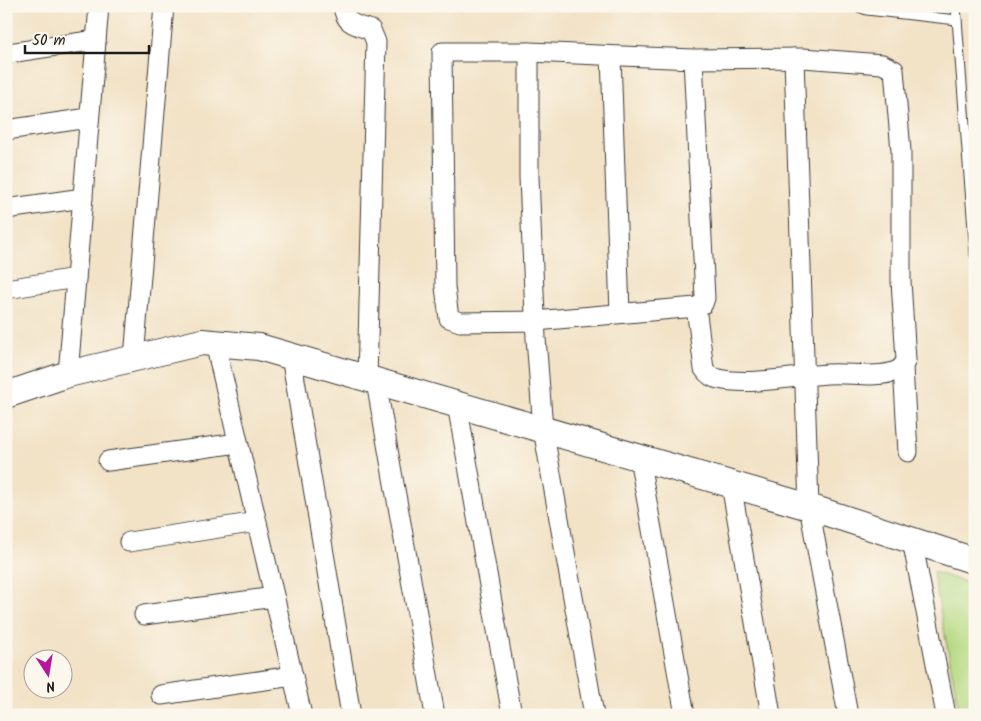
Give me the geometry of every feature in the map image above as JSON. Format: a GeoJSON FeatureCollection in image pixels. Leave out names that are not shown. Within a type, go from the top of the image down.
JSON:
{"type":"FeatureCollection","features":[{"type":"Feature","properties":{"kind":"main road"},"geometry":{"type":"LineString","coordinates":[[6,395],[68,374],[202,342],[259,346],[809,507],[975,561]]}},
{"type":"Feature","properties":{"kind":"street"},"geometry":{"type":"LineString","coordinates":[[68,374],[99,6]]}},
{"type":"Feature","properties":{"kind":"street"},"geometry":{"type":"LineString","coordinates":[[134,358],[164,6]]}},
{"type":"Feature","properties":{"kind":"street"},"geometry":{"type":"LineString","coordinates":[[343,6],[344,16],[348,23],[371,30],[376,42],[371,380],[435,715]]}},
{"type":"Feature","properties":{"kind":"street"},"geometry":{"type":"LineString","coordinates":[[9,52],[96,40]]}},
{"type":"Feature","properties":{"kind":"street"},"geometry":{"type":"LineString","coordinates":[[693,59],[704,304],[696,307],[535,321],[460,322],[449,318],[445,287],[442,52],[530,52],[693,59],[794,58],[882,64],[894,70],[896,75],[901,151],[901,281],[906,348],[906,360],[903,367],[908,452]]}},
{"type":"Feature","properties":{"kind":"street"},"geometry":{"type":"LineString","coordinates":[[530,52],[529,177],[535,321],[544,429],[594,715]]}},
{"type":"Feature","properties":{"kind":"street"},"geometry":{"type":"LineString","coordinates":[[611,56],[620,314]]}},
{"type":"Feature","properties":{"kind":"street"},"geometry":{"type":"LineString","coordinates":[[794,58],[808,421],[809,507],[848,715]]}},
{"type":"Feature","properties":{"kind":"street"},"geometry":{"type":"LineString","coordinates":[[6,130],[89,118]]}},
{"type":"Feature","properties":{"kind":"street"},"geometry":{"type":"LineString","coordinates":[[6,209],[82,198]]}},
{"type":"Feature","properties":{"kind":"street"},"geometry":{"type":"LineString","coordinates":[[6,289],[76,278]]}},
{"type":"Feature","properties":{"kind":"street"},"geometry":{"type":"LineString","coordinates":[[696,307],[704,369],[708,375],[719,380],[742,381],[805,378],[826,374],[896,371],[903,367]]}},
{"type":"Feature","properties":{"kind":"street"},"geometry":{"type":"LineString","coordinates":[[215,343],[302,715]]}},
{"type":"Feature","properties":{"kind":"street"},"geometry":{"type":"LineString","coordinates":[[291,356],[351,715]]}},
{"type":"Feature","properties":{"kind":"street"},"geometry":{"type":"LineString","coordinates":[[456,404],[512,715]]}},
{"type":"Feature","properties":{"kind":"street"},"geometry":{"type":"LineString","coordinates":[[108,461],[238,443]]}},
{"type":"Feature","properties":{"kind":"street"},"geometry":{"type":"LineString","coordinates":[[639,457],[685,715]]}},
{"type":"Feature","properties":{"kind":"street"},"geometry":{"type":"LineString","coordinates":[[732,484],[771,715]]}},
{"type":"Feature","properties":{"kind":"street"},"geometry":{"type":"LineString","coordinates":[[129,542],[257,522]]}},
{"type":"Feature","properties":{"kind":"street"},"geometry":{"type":"LineString","coordinates":[[912,540],[946,715]]}},
{"type":"Feature","properties":{"kind":"street"},"geometry":{"type":"LineString","coordinates":[[144,615],[274,597]]}},
{"type":"Feature","properties":{"kind":"street"},"geometry":{"type":"LineString","coordinates":[[161,695],[293,676]]}},
{"type":"Feature","properties":{"kind":"lane"},"geometry":{"type":"LineString","coordinates":[[856,6],[867,10],[957,20]]}},
{"type":"Feature","properties":{"kind":"lane"},"geometry":{"type":"LineString","coordinates":[[956,6],[975,255]]}},
{"type":"Feature","properties":{"kind":"green space"},"geometry":{"type":"Polygon","coordinates":[[[933,572],[975,585],[975,715],[960,715],[933,572]]]}}]}
